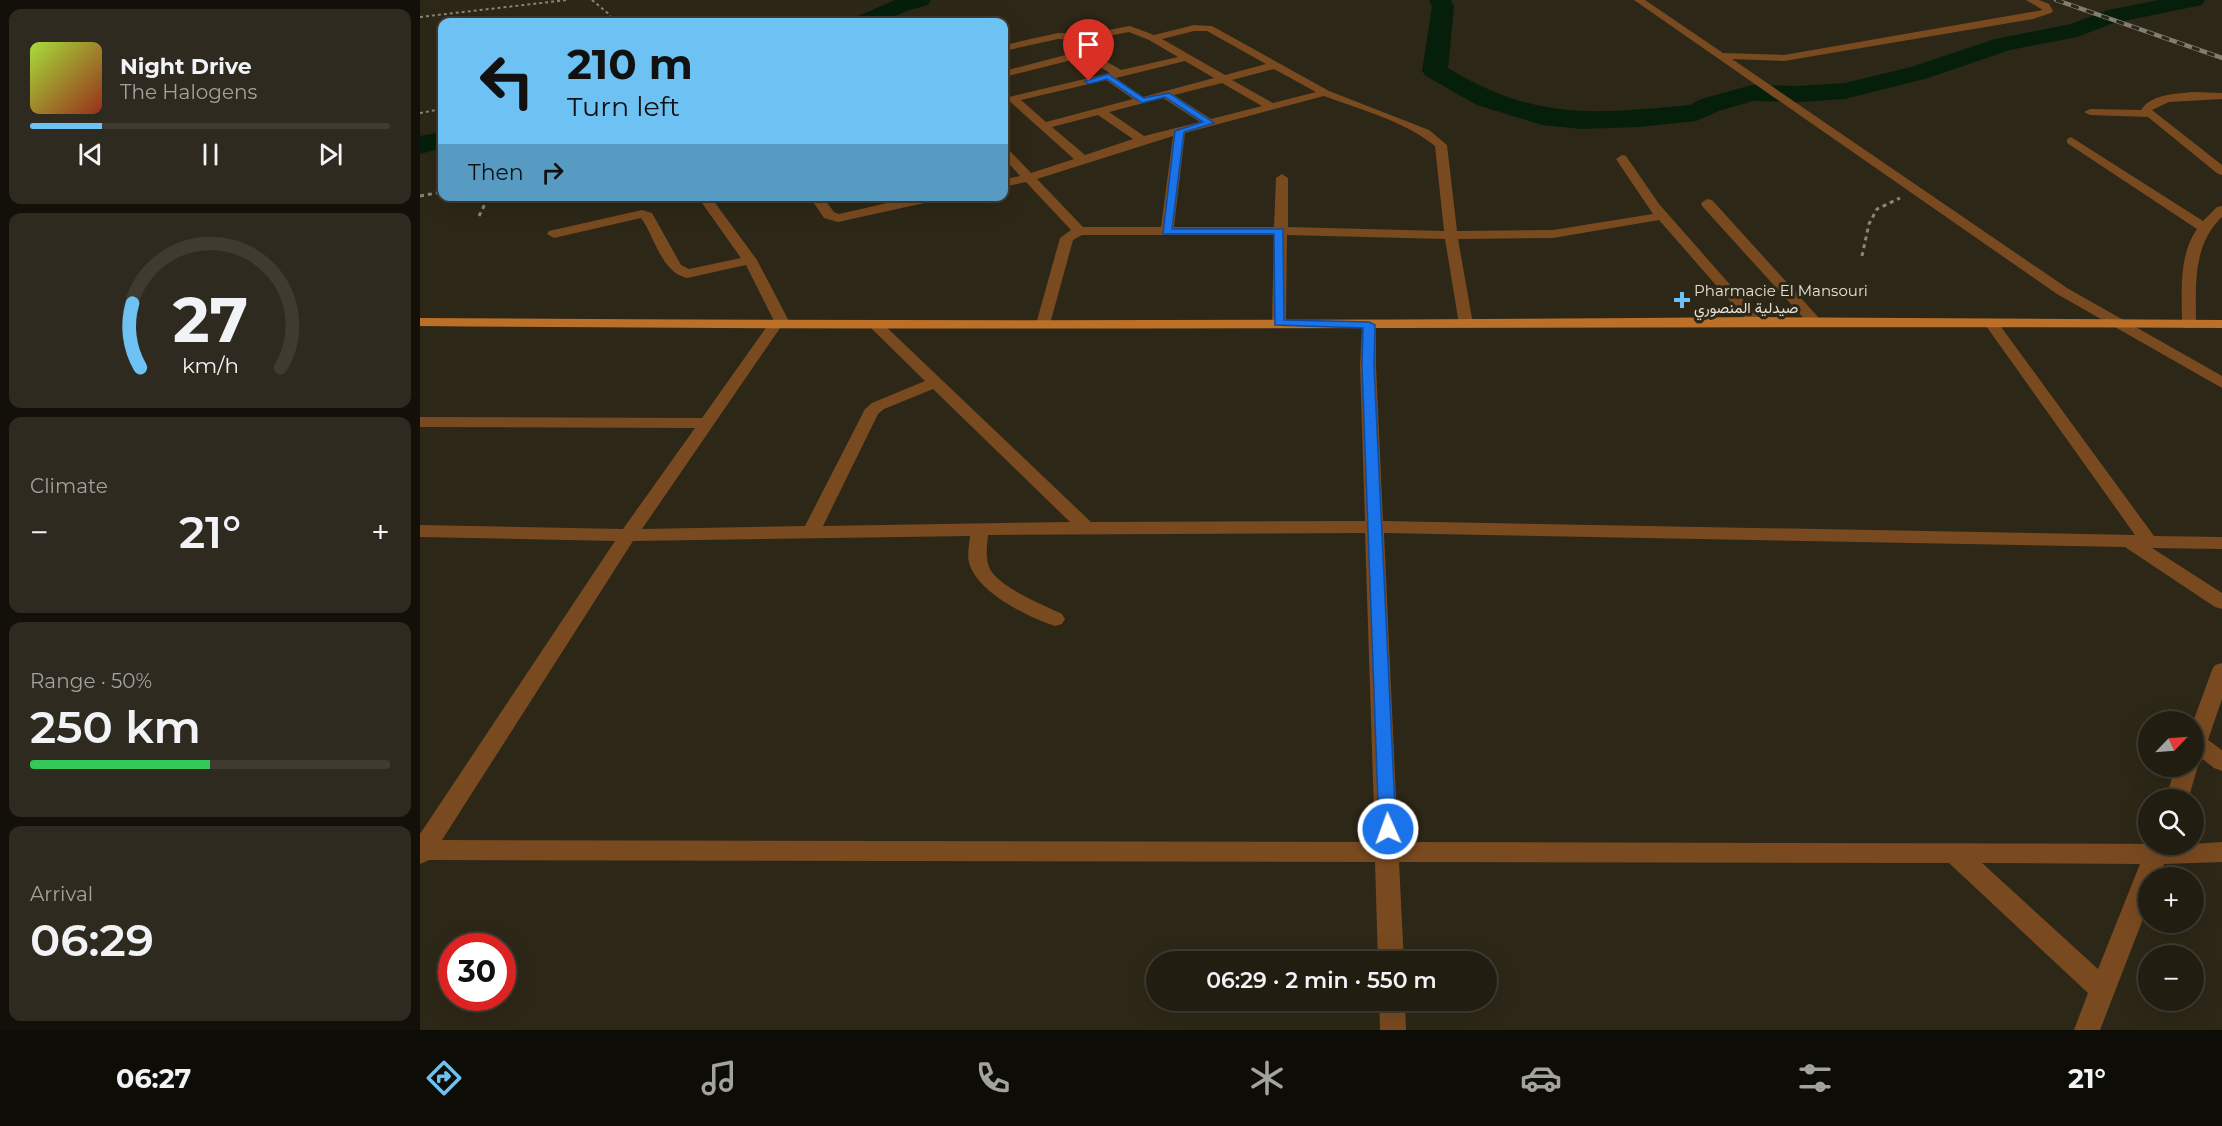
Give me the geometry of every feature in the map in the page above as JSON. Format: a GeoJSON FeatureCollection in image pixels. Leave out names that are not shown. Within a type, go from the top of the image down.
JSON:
{"type":"FeatureCollection","features":[{"type":"Feature","properties":{"kind":"main road"},"geometry":{"type":"LineString","coordinates":[[420,322],[780,325],[1279,323],[1369,325],[1755,321],[2222,324]]}},
{"type":"Feature","properties":{"kind":"street"},"geometry":{"type":"LineString","coordinates":[[1639,0],[2062,291],[2222,383]]}},
{"type":"Feature","properties":{"kind":"street"},"geometry":{"type":"LineString","coordinates":[[1722,56],[1784,58],[2033,16],[2048,11],[2046,6],[2031,0]]}},
{"type":"Feature","properties":{"kind":"street"},"geometry":{"type":"LineString","coordinates":[[1153,38],[1194,28],[1209,28],[1325,93],[1399,120],[1436,139],[1441,145],[1451,235],[1466,324]]}},
{"type":"Feature","properties":{"kind":"street"},"geometry":{"type":"LineString","coordinates":[[1008,47],[1058,36],[1087,37],[1130,29],[1153,38],[1273,108]]}},
{"type":"Feature","properties":{"kind":"street"},"geometry":{"type":"LineString","coordinates":[[1058,36],[1086,53],[1142,101]]}},
{"type":"Feature","properties":{"kind":"street"},"geometry":{"type":"LineString","coordinates":[[1008,73],[1086,53]]}},
{"type":"Feature","properties":{"kind":"street"},"geometry":{"type":"LineString","coordinates":[[1013,99],[1186,58]]}},
{"type":"Feature","properties":{"kind":"street"},"geometry":{"type":"LineString","coordinates":[[1044,126],[1276,65]]}},
{"type":"Feature","properties":{"kind":"street"},"geometry":{"type":"LineString","coordinates":[[1008,182],[1028,178],[1142,140],[1325,93]]}},
{"type":"Feature","properties":{"kind":"street"},"geometry":{"type":"LineString","coordinates":[[1166,94],[1210,123]]}},
{"type":"Feature","properties":{"kind":"street"},"geometry":{"type":"LineString","coordinates":[[1008,95],[1082,159]]}},
{"type":"Feature","properties":{"kind":"street"},"geometry":{"type":"LineString","coordinates":[[2222,96],[2194,95],[2153,102],[2146,110],[2222,171]]}},
{"type":"Feature","properties":{"kind":"street"},"geometry":{"type":"LineString","coordinates":[[1101,112],[1142,140]]}},
{"type":"Feature","properties":{"kind":"street"},"geometry":{"type":"LineString","coordinates":[[2090,112],[2150,114]]}},
{"type":"Feature","properties":{"kind":"street"},"geometry":{"type":"LineString","coordinates":[[1167,232],[1179,131]]}},
{"type":"Feature","properties":{"kind":"street"},"geometry":{"type":"LineString","coordinates":[[2071,141],[2204,228]]}},
{"type":"Feature","properties":{"kind":"street"},"geometry":{"type":"LineString","coordinates":[[1008,156],[1078,231]]}},
{"type":"Feature","properties":{"kind":"street"},"geometry":{"type":"LineString","coordinates":[[1622,159],[1662,216],[1755,321]]}},
{"type":"Feature","properties":{"kind":"street"},"geometry":{"type":"LineString","coordinates":[[1279,323],[1279,231],[1282,178]]}},
{"type":"Feature","properties":{"kind":"street"},"geometry":{"type":"LineString","coordinates":[[421,851],[628,535],[780,325],[750,260],[707,201]]}},
{"type":"Feature","properties":{"kind":"street"},"geometry":{"type":"LineString","coordinates":[[819,201],[829,215],[838,218],[915,201]]}},
{"type":"Feature","properties":{"kind":"street"},"geometry":{"type":"LineString","coordinates":[[1707,203],[1814,321]]}},
{"type":"Feature","properties":{"kind":"street"},"geometry":{"type":"LineString","coordinates":[[2189,324],[2188,268],[2204,228],[2209,220],[2222,210]]}},
{"type":"Feature","properties":{"kind":"street"},"geometry":{"type":"LineString","coordinates":[[554,234],[642,214],[647,216],[676,268],[687,274],[750,260]]}},
{"type":"Feature","properties":{"kind":"street"},"geometry":{"type":"LineString","coordinates":[[1043,324],[1067,238],[1078,231],[1279,231],[1511,236],[1553,234],[1662,216]]}},
{"type":"Feature","properties":{"kind":"street"},"geometry":{"type":"LineString","coordinates":[[1991,323],[2138,541],[2222,602]]}},
{"type":"Feature","properties":{"kind":"street"},"geometry":{"type":"LineString","coordinates":[[876,325],[1086,528]]}},
{"type":"Feature","properties":{"kind":"street"},"geometry":{"type":"LineString","coordinates":[[1369,325],[1368,366],[1391,951]]}},
{"type":"Feature","properties":{"kind":"street"},"geometry":{"type":"LineString","coordinates":[[812,532],[871,412],[878,406],[935,382]]}},
{"type":"Feature","properties":{"kind":"street"},"geometry":{"type":"LineString","coordinates":[[420,422],[707,423]]}},
{"type":"Feature","properties":{"kind":"street"},"geometry":{"type":"LineString","coordinates":[[420,531],[628,535],[1086,528],[1376,527],[2222,543]]}},
{"type":"Feature","properties":{"kind":"street"},"geometry":{"type":"LineString","coordinates":[[979,530],[980,567],[985,576],[999,588],[1056,619]]}},
{"type":"Feature","properties":{"kind":"street"},"geometry":{"type":"LineString","coordinates":[[2204,720],[2222,670]]}},
{"type":"Feature","properties":{"kind":"street"},"geometry":{"type":"LineString","coordinates":[[2204,752],[2222,762]]}},
{"type":"Feature","properties":{"kind":"street"},"geometry":{"type":"LineString","coordinates":[[421,851],[1953,852],[2138,849]]}},
{"type":"Feature","properties":{"kind":"street"},"geometry":{"type":"LineString","coordinates":[[2204,851],[2222,852]]}},
{"type":"Feature","properties":{"kind":"street"},"geometry":{"type":"LineString","coordinates":[[1953,852],[2102,989]]}},
{"type":"Feature","properties":{"kind":"street"},"geometry":{"type":"LineString","coordinates":[[2086,1030],[2156,855]]}},
{"type":"Feature","properties":{"kind":"street"},"geometry":{"type":"LineString","coordinates":[[1392,1011],[1393,1030]]}},
{"type":"Feature","properties":{"kind":"path"},"geometry":{"type":"LineString","coordinates":[[420,16],[567,0]]}},
{"type":"Feature","properties":{"kind":"path"},"geometry":{"type":"LineString","coordinates":[[592,0],[610,15],[610,18]]}},
{"type":"Feature","properties":{"kind":"path"},"geometry":{"type":"LineString","coordinates":[[420,113],[438,110]]}},
{"type":"Feature","properties":{"kind":"path"},"geometry":{"type":"LineString","coordinates":[[1862,256],[1869,224],[1877,209],[1917,190]]}},
{"type":"Feature","properties":{"kind":"path"},"geometry":{"type":"LineString","coordinates":[[420,196],[438,193]]}},
{"type":"Feature","properties":{"kind":"path"},"geometry":{"type":"LineString","coordinates":[[479,216],[486,201]]}},
{"type":"Feature","properties":{"kind":"waterway"},"geometry":{"type":"LineString","coordinates":[[873,18],[899,6],[920,0]]}},
{"type":"Feature","properties":{"kind":"waterway"},"geometry":{"type":"LineString","coordinates":[[1440,0],[1443,7],[1435,71],[1469,91],[1524,112],[1562,119],[1595,121],[1696,113],[1710,105],[1752,93],[1799,94],[1845,91],[1919,73],[2004,44],[2077,30],[2108,17],[2194,0]]}},
{"type":"Feature","properties":{"kind":"waterway"},"geometry":{"type":"LineString","coordinates":[[420,145],[438,141]]}},
{"type":"Feature","properties":{"kind":"railway"},"geometry":{"type":"LineString","coordinates":[[2056,0],[2222,58]]}},
{"type":"Feature","properties":{"kind":"place","name":"Pharmacie El Mansouri صيدلية المنصوري"},"geometry":{"type":"Point","coordinates":[1682,300]}},
{"type":"Feature","properties":{"kind":"route"},"geometry":{"type":"LineString","coordinates":[[1089,81],[1108,77],[1142,101],[1166,94],[1210,123],[1179,131],[1167,232],[1279,231],[1279,323],[1369,325],[1368,366],[1388,829]]}}]}
